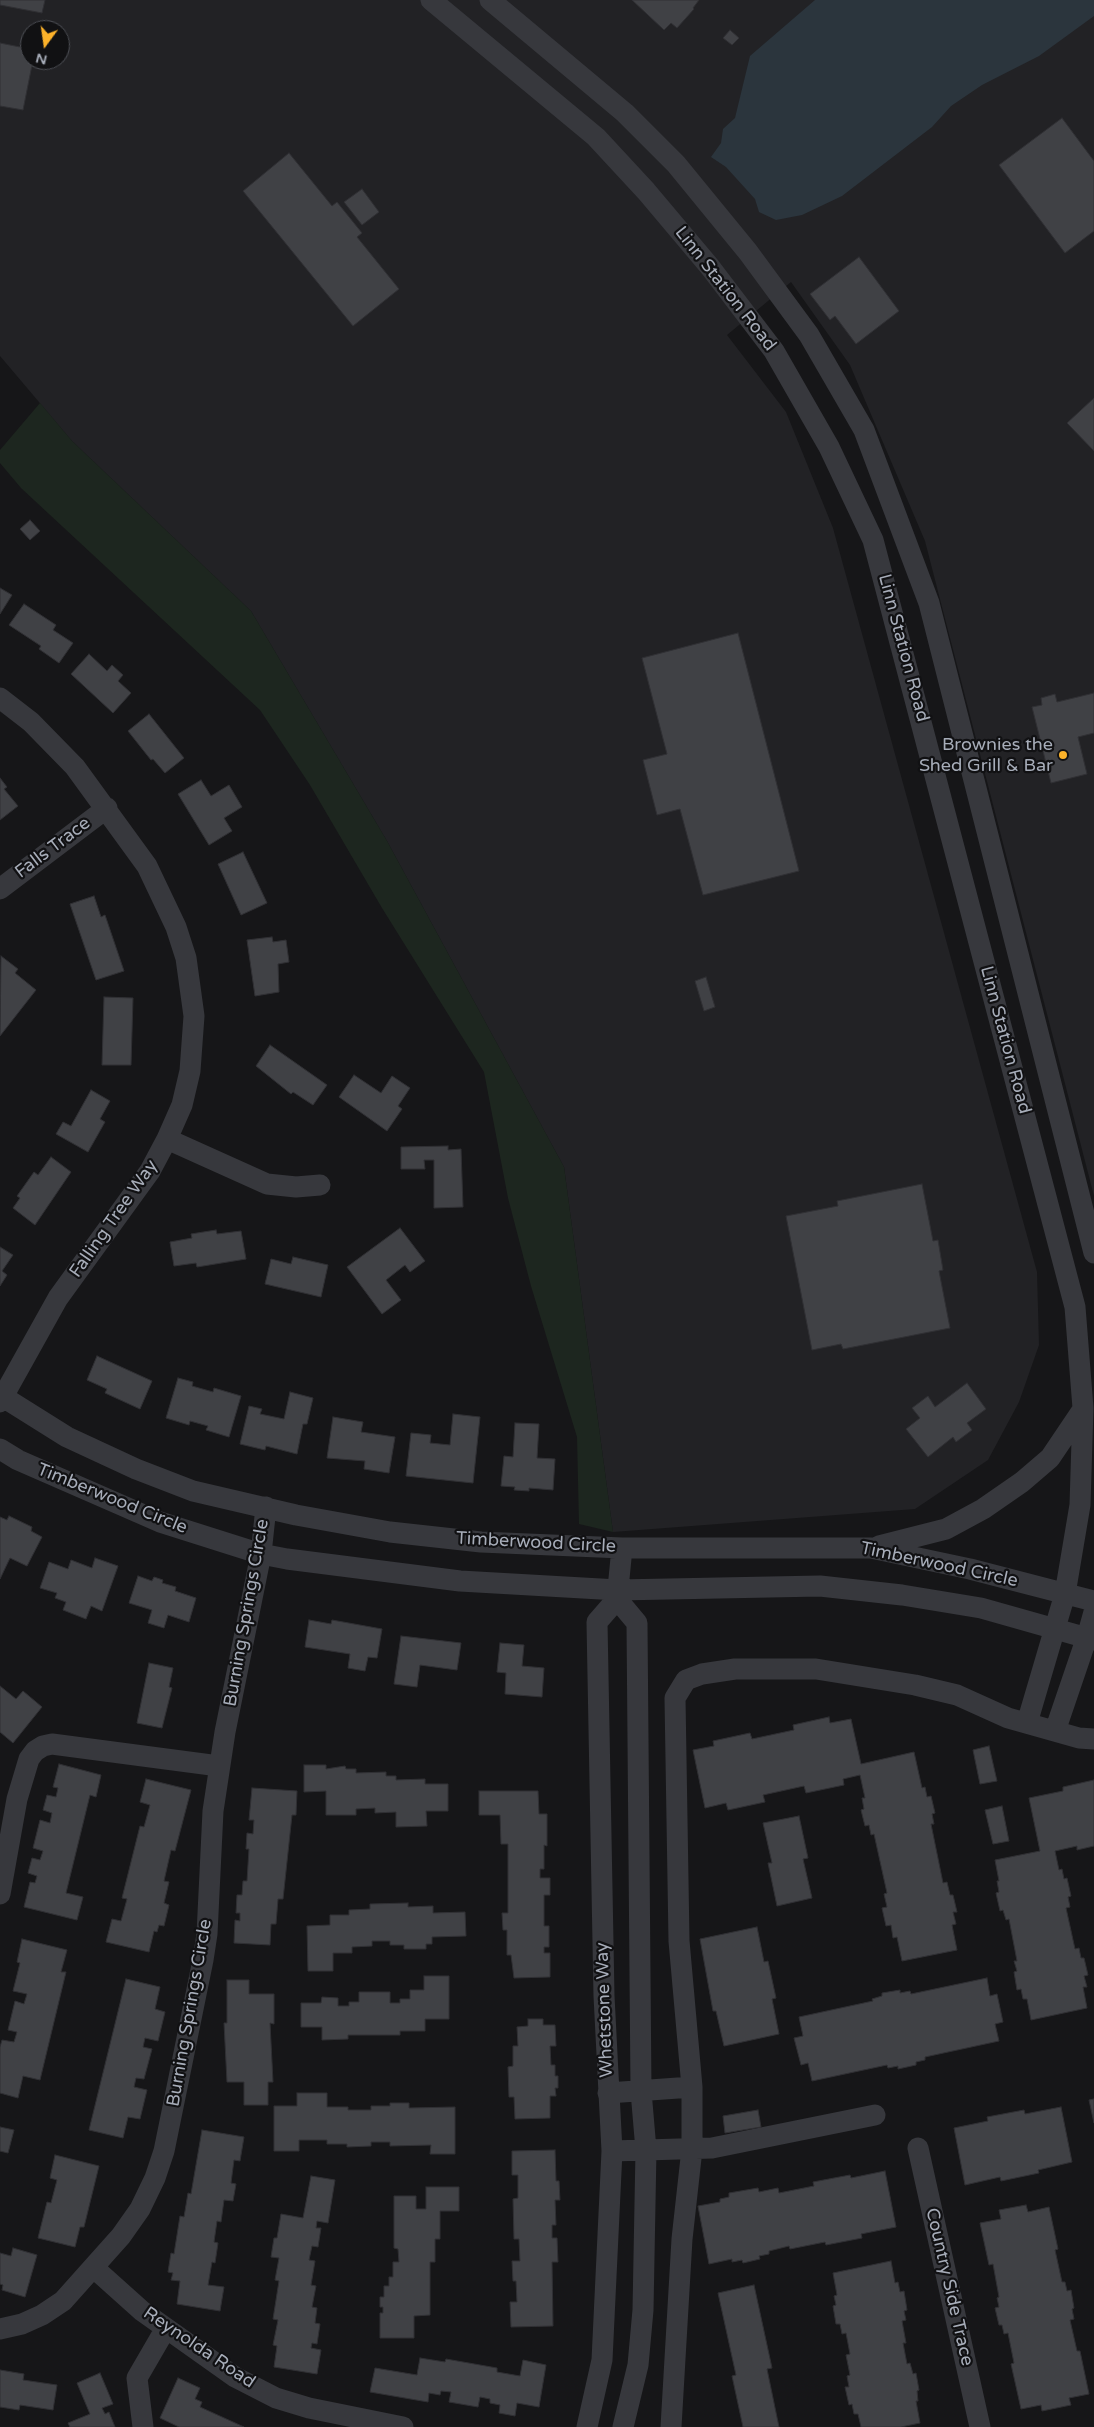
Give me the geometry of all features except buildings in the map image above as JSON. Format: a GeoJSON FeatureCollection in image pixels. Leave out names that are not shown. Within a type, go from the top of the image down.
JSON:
{"type":"FeatureCollection","features":[{"type":"Feature","properties":{"kind":"street","name":"Linn Station Road"},"geometry":{"type":"LineString","coordinates":[[431,0],[596,137],[646,191],[710,267],[774,351],[829,447],[869,531],[894,611],[1075,1307],[1083,1408],[1080,1506],[1065,1594],[1027,1723]]}},
{"type":"Feature","properties":{"kind":"street","name":"Linn Station Road"},"geometry":{"type":"LineString","coordinates":[[490,0],[625,113],[676,164],[748,252],[809,335],[864,430],[929,603],[1094,1253]]}},
{"type":"Feature","properties":{"kind":"street","name":"Falling Tree Way"},"geometry":{"type":"LineString","coordinates":[[0,698],[31,722],[75,767],[107,808],[147,866],[167,905],[186,958],[192,988],[194,1016],[190,1071],[182,1105],[167,1139],[150,1171],[90,1250],[58,1298],[1,1398]]}},
{"type":"Feature","properties":{"kind":"street","name":"Falls Trace"},"geometry":{"type":"LineString","coordinates":[[0,889],[107,808]]}},
{"type":"Feature","properties":{"kind":"street"},"geometry":{"type":"LineString","coordinates":[[167,1139],[267,1184],[296,1188],[320,1186]]}},
{"type":"Feature","properties":{"kind":"street","name":"Timberwood Circle"},"geometry":{"type":"LineString","coordinates":[[1,1398],[67,1436],[136,1469],[193,1491],[296,1515],[390,1532],[481,1542],[622,1548],[871,1548],[970,1569],[1094,1601]]}},
{"type":"Feature","properties":{"kind":"street"},"geometry":{"type":"LineString","coordinates":[[871,1548],[909,1540],[946,1529],[983,1509],[1022,1482],[1050,1458],[1083,1408]]}},
{"type":"Feature","properties":{"kind":"street","name":"Timberwood Circle"},"geometry":{"type":"LineString","coordinates":[[0,1449],[18,1460],[160,1522],[261,1554],[287,1559],[460,1581],[617,1595],[820,1586],[902,1595],[981,1608],[1091,1639]]}},
{"type":"Feature","properties":{"kind":"street","name":"Burning Springs Circle"},"geometry":{"type":"LineString","coordinates":[[0,2329],[22,2324],[42,2315],[63,2301],[94,2268],[121,2236],[140,2209],[155,2178],[164,2151],[198,1992],[207,1934],[213,1811],[219,1766],[261,1554],[266,1507]]}},
{"type":"Feature","properties":{"kind":"street"},"geometry":{"type":"LineString","coordinates":[[617,1595],[622,1548]]}},
{"type":"Feature","properties":{"kind":"street","name":"Whetstone Way"},"geometry":{"type":"LineString","coordinates":[[587,2427],[602,2360],[612,2151],[608,2093],[597,1622],[617,1595],[637,1623],[642,2091],[646,2150],[643,2310],[638,2365],[623,2427]]}},
{"type":"Feature","properties":{"kind":"street"},"geometry":{"type":"LineString","coordinates":[[1055,1731],[1091,1639],[1094,1612]]}},
{"type":"Feature","properties":{"kind":"street"},"geometry":{"type":"LineString","coordinates":[[671,2427],[682,2239],[692,2149],[692,2087],[679,1941],[675,1698],[686,1680],[702,1674],[736,1669],[816,1669],[907,1683],[957,1695],[1008,1718],[1079,1738],[1094,1739]]}},
{"type":"Feature","properties":{"kind":"street"},"geometry":{"type":"LineString","coordinates":[[0,1894],[17,1799],[29,1759],[35,1751],[52,1744],[219,1766]]}},
{"type":"Feature","properties":{"kind":"street"},"geometry":{"type":"LineString","coordinates":[[608,2093],[692,2087]]}},
{"type":"Feature","properties":{"kind":"street"},"geometry":{"type":"LineString","coordinates":[[612,2151],[712,2148],[876,2115]]}},
{"type":"Feature","properties":{"kind":"street","name":"Country Side Trace"},"geometry":{"type":"LineString","coordinates":[[918,2148],[980,2427]]}},
{"type":"Feature","properties":{"kind":"street","name":"Reynolda Road"},"geometry":{"type":"LineString","coordinates":[[94,2268],[142,2311],[235,2377],[276,2398],[309,2408],[403,2427]]}},
{"type":"Feature","properties":{"kind":"street"},"geometry":{"type":"LineString","coordinates":[[143,2427],[137,2378],[166,2328]]}},
{"type":"Feature","properties":{"kind":"shaded area"},"geometry":{"type":"Polygon","coordinates":[[[0,0],[1094,0],[1094,1196],[925,541],[850,365],[791,282],[727,335],[786,412],[833,528],[1037,1272],[1039,1345],[1019,1402],[988,1460],[915,1509],[613,1532],[564,1167],[387,841],[251,611],[72,441],[0,356],[0,0]]]}},
{"type":"Feature","properties":{"kind":"shaded area"},"geometry":{"type":"Polygon","coordinates":[[[815,0],[1094,0],[1094,16],[1039,56],[982,85],[951,106],[932,127],[842,196],[802,215],[776,220],[759,212],[755,199],[726,167],[711,157],[721,143],[723,129],[735,118],[750,56],[815,0]]]}},
{"type":"Feature","properties":{"kind":"shaded area"},"geometry":{"type":"Polygon","coordinates":[[[40,403],[72,441],[251,611],[387,841],[564,1167],[613,1532],[579,1524],[577,1437],[531,1286],[508,1198],[484,1072],[382,908],[310,785],[260,710],[21,488],[0,463],[0,450],[40,403]]]}},
{"type":"Feature","properties":{"kind":"place","name":"Brownies the Shed Grill & Bar"},"geometry":{"type":"Point","coordinates":[1063,755]}}]}
